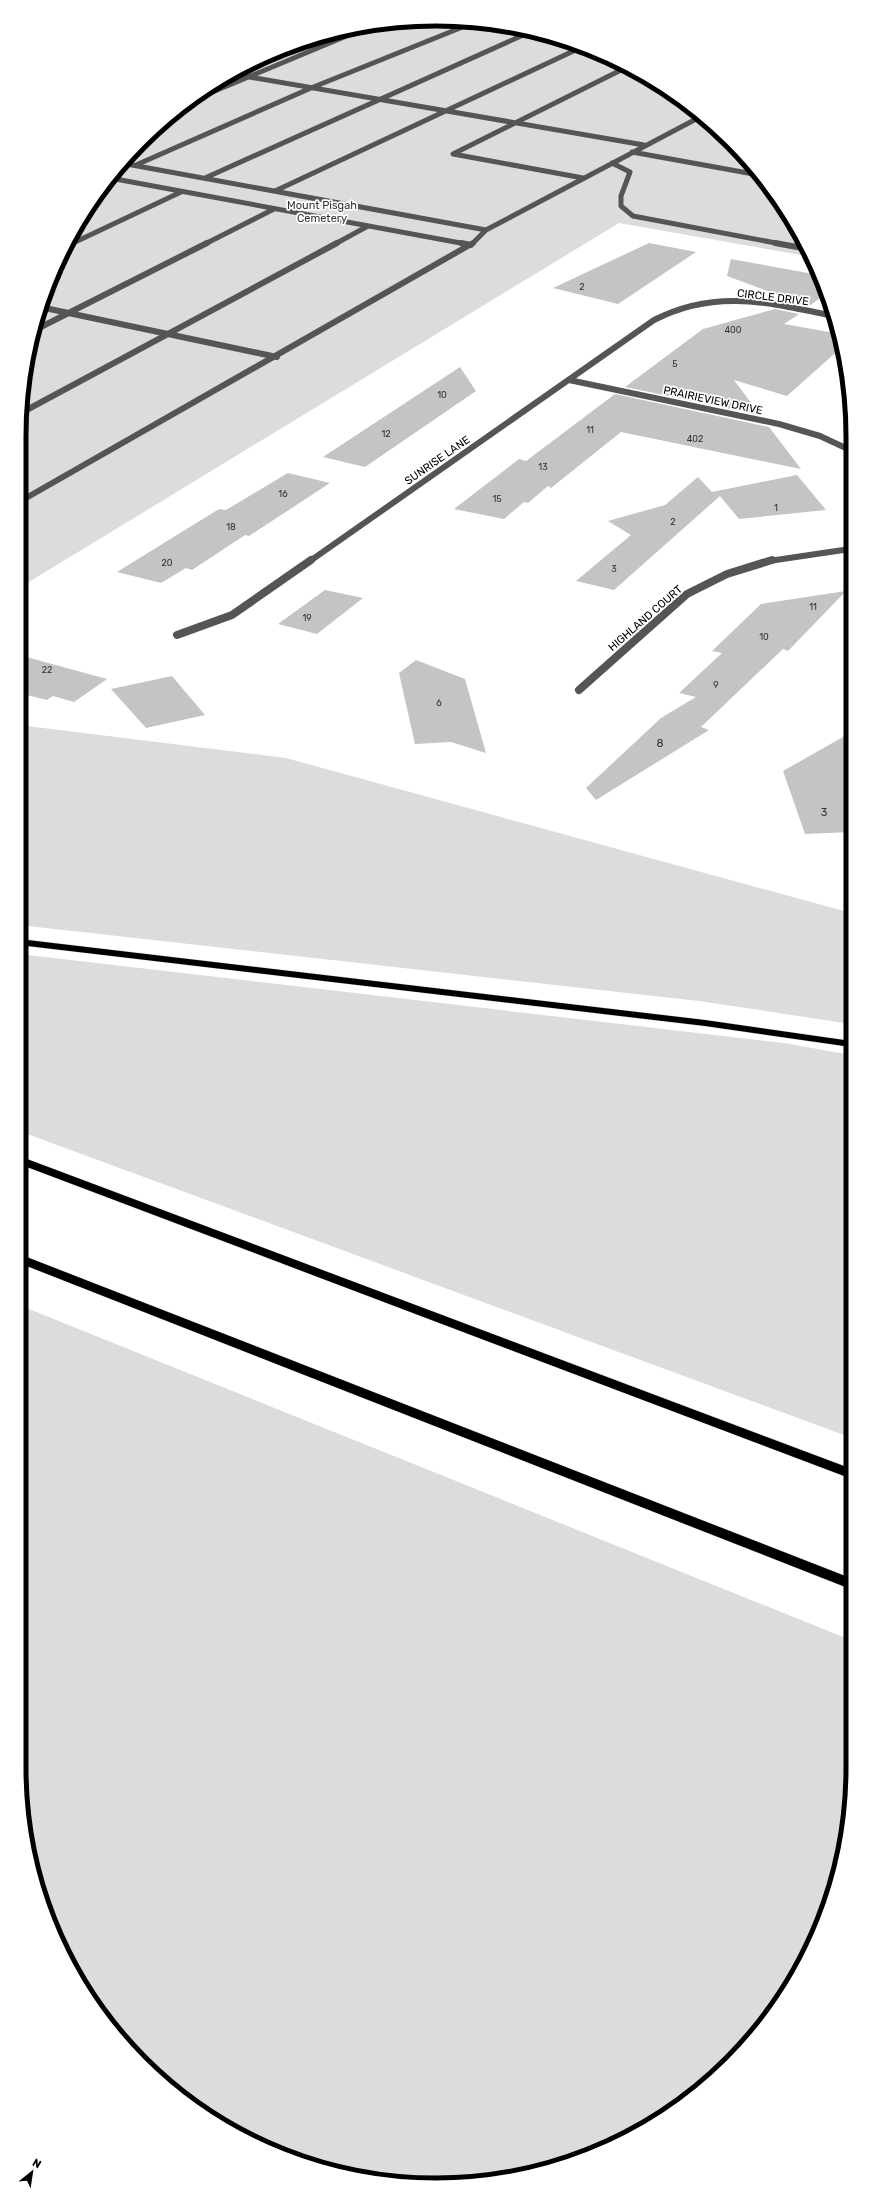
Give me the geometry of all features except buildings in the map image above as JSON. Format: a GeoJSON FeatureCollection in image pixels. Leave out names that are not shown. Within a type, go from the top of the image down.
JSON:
{"type":"FeatureCollection","features":[{"type":"Feature","properties":{"kind":"highway"},"geometry":{"type":"LineString","coordinates":[[26,943],[697,1022],[846,1043]]}},
{"type":"Feature","properties":{"kind":"highway"},"geometry":{"type":"LineString","coordinates":[[26,1163],[846,1472]]}},
{"type":"Feature","properties":{"kind":"highway"},"geometry":{"type":"LineString","coordinates":[[26,1261],[846,1584]]}},
{"type":"Feature","properties":{"kind":"street"},"geometry":{"type":"LineString","coordinates":[[136,165],[311,88],[463,27]]}},
{"type":"Feature","properties":{"kind":"street"},"geometry":{"type":"LineString","coordinates":[[214,91],[350,35]]}},
{"type":"Feature","properties":{"kind":"street"},"geometry":{"type":"LineString","coordinates":[[205,178],[522,35]]}},
{"type":"Feature","properties":{"kind":"street"},"geometry":{"type":"LineString","coordinates":[[275,191],[575,50]]}},
{"type":"Feature","properties":{"kind":"street"},"geometry":{"type":"LineString","coordinates":[[583,178],[453,154],[621,70]]}},
{"type":"Feature","properties":{"kind":"street"},"geometry":{"type":"LineString","coordinates":[[241,76],[644,145]]}},
{"type":"Feature","properties":{"kind":"street"},"geometry":{"type":"LineString","coordinates":[[26,498],[277,357],[471,245],[486,230],[644,145],[696,119]]}},
{"type":"Feature","properties":{"kind":"street"},"geometry":{"type":"LineString","coordinates":[[632,152],[750,173]]}},
{"type":"Feature","properties":{"kind":"street"},"geometry":{"type":"LineString","coordinates":[[612,163],[630,172],[620,196],[621,206],[634,216],[652,221],[799,246]]}},
{"type":"Feature","properties":{"kind":"street"},"geometry":{"type":"LineString","coordinates":[[130,164],[486,230]]}},
{"type":"Feature","properties":{"kind":"street"},"geometry":{"type":"LineString","coordinates":[[117,179],[471,245]]}},
{"type":"Feature","properties":{"kind":"street"},"geometry":{"type":"LineString","coordinates":[[75,242],[181,192]]}},
{"type":"Feature","properties":{"kind":"street"},"geometry":{"type":"LineString","coordinates":[[41,327],[274,209]]}},
{"type":"Feature","properties":{"kind":"street"},"geometry":{"type":"LineString","coordinates":[[27,409],[171,334],[368,226]]}},
{"type":"Feature","properties":{"kind":"street","name":"CIRCLE DRIVE"},"geometry":{"type":"LineString","coordinates":[[709,301],[782,306],[827,315]]}},
{"type":"Feature","properties":{"kind":"street","name":"SUNRISE LANE"},"geometry":{"type":"LineString","coordinates":[[177,635],[232,615],[654,320],[677,308],[709,301]]}},
{"type":"Feature","properties":{"kind":"street"},"geometry":{"type":"LineString","coordinates":[[47,308],[277,357]]}},
{"type":"Feature","properties":{"kind":"street","name":"PRAIRIEVIEW DRIVE"},"geometry":{"type":"LineString","coordinates":[[569,380],[779,424],[820,436],[846,448]]}},
{"type":"Feature","properties":{"kind":"street","name":"HIGHLAND COURT"},"geometry":{"type":"LineString","coordinates":[[579,690],[687,594],[720,577],[778,558],[846,550]]}},
{"type":"Feature","properties":{"kind":"green space","name":"Mount Pisgah Cemetery"},"geometry":{"type":"Polygon","coordinates":[[[436,26],[463,27],[516,34],[542,40],[593,57],[617,68],[664,95],[686,111],[726,146],[761,186],[777,208],[804,256],[619,223],[26,584],[27,409],[34,356],[40,330],[57,279],[68,255],[95,208],[128,166],[146,146],[186,111],[231,81],[279,57],[304,48],[356,34],[382,30],[436,26]]]}},
{"type":"Feature","properties":{"kind":"green space"},"geometry":{"type":"Polygon","coordinates":[[[26,726],[286,758],[846,912],[846,1023],[699,1001],[26,926],[26,726]]]}},
{"type":"Feature","properties":{"kind":"green space"},"geometry":{"type":"Polygon","coordinates":[[[26,955],[784,1043],[846,1054],[846,1436],[26,1134],[26,955]]]}},
{"type":"Feature","properties":{"kind":"green space"},"geometry":{"type":"Polygon","coordinates":[[[26,1308],[846,1638],[845,1795],[838,1848],[832,1874],[815,1925],[791,1973],[761,2018],[726,2058],[686,2093],[664,2109],[617,2136],[593,2147],[542,2164],[516,2170],[463,2177],[436,2178],[409,2177],[356,2170],[330,2164],[279,2147],[255,2136],[208,2109],[186,2093],[146,2058],[111,2018],[95,1996],[68,1949],[48,1900],[34,1848],[27,1795],[26,1768],[26,1308]]]}}]}
